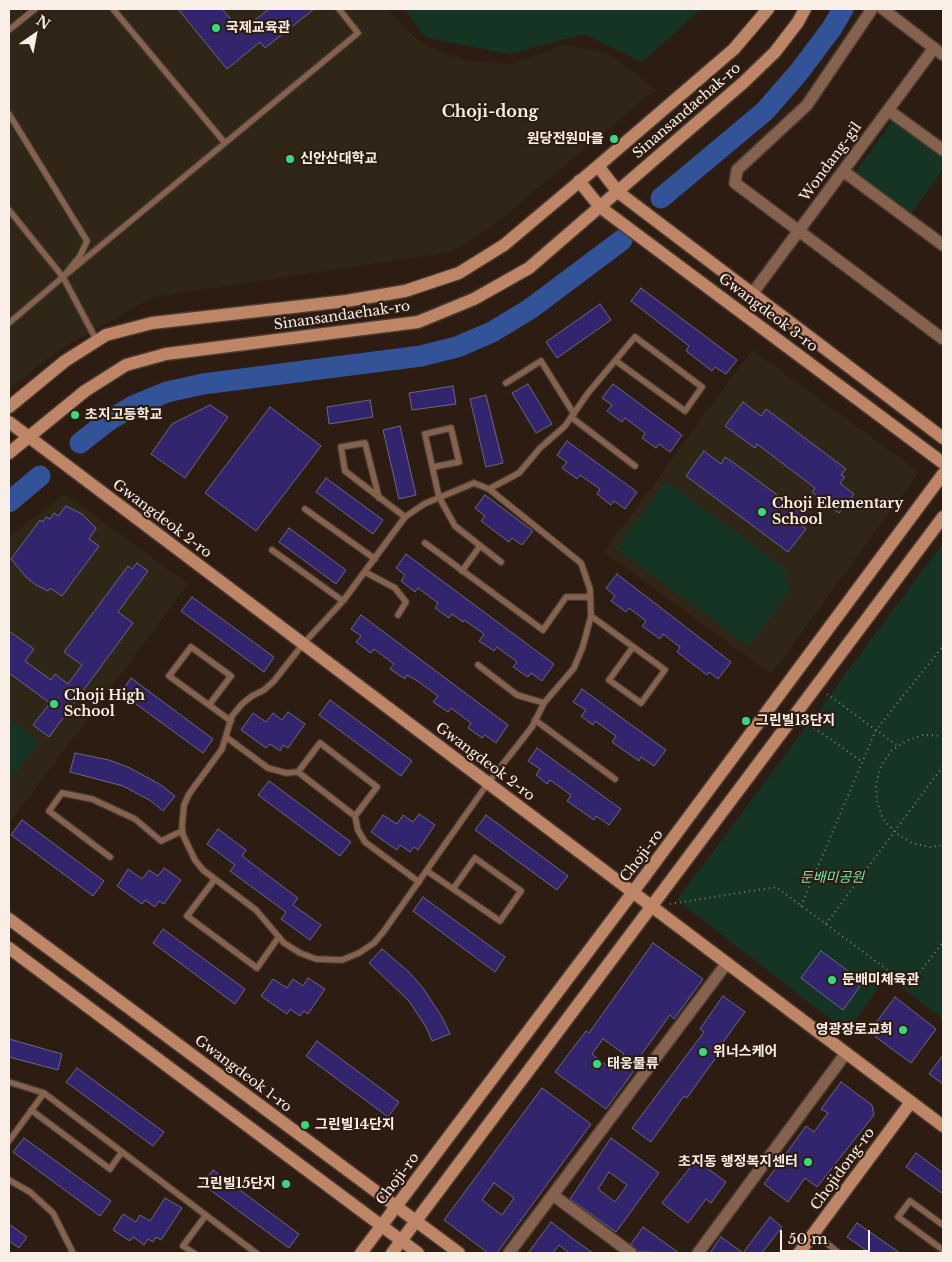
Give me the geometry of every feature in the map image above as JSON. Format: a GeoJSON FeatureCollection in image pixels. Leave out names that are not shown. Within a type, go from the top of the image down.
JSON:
{"type":"FeatureCollection","features":[{"type":"Feature","properties":{"kind":"street","name":"Sinansandaehak-ro"},"geometry":{"type":"LineString","coordinates":[[9,407],[64,361],[106,335],[152,323],[346,301],[405,291],[459,273],[504,245],[598,166],[734,49],[768,9]]}},
{"type":"Feature","properties":{"kind":"street","name":"Sinansandaehak-ro"},"geometry":{"type":"LineString","coordinates":[[9,453],[85,391],[126,365],[166,354],[418,322],[474,299],[529,268],[618,192],[775,52],[805,9]]}},
{"type":"Feature","properties":{"kind":"street"},"geometry":{"type":"LineString","coordinates":[[872,9],[807,106],[737,170],[735,182],[943,339]]}},
{"type":"Feature","properties":{"kind":"street"},"geometry":{"type":"LineString","coordinates":[[883,9],[939,51]]}},
{"type":"Feature","properties":{"kind":"street","name":"Wondang-gil"},"geometry":{"type":"LineString","coordinates":[[752,294],[888,110],[939,51]]}},
{"type":"Feature","properties":{"kind":"street"},"geometry":{"type":"LineString","coordinates":[[888,110],[943,150]]}},
{"type":"Feature","properties":{"kind":"street","name":"Gwangdeok 3-ro"},"geometry":{"type":"LineString","coordinates":[[598,166],[618,192],[943,438]]}},
{"type":"Feature","properties":{"kind":"street"},"geometry":{"type":"LineString","coordinates":[[843,171],[943,245]]}},
{"type":"Feature","properties":{"kind":"street","name":"Gwangdeok 3-ro"},"geometry":{"type":"LineString","coordinates":[[579,182],[600,207],[943,464]]}},
{"type":"Feature","properties":{"kind":"street","name":"Gwangdeok 2-ro"},"geometry":{"type":"LineString","coordinates":[[9,422],[943,1126]]}},
{"type":"Feature","properties":{"kind":"street","name":"Choji-ro"},"geometry":{"type":"LineString","coordinates":[[361,1253],[633,892],[943,474]]}},
{"type":"Feature","properties":{"kind":"street"},"geometry":{"type":"LineString","coordinates":[[392,1253],[653,907],[943,517]]}},
{"type":"Feature","properties":{"kind":"street","name":"Gwangdeok 1-ro"},"geometry":{"type":"LineString","coordinates":[[9,918],[458,1253]]}},
{"type":"Feature","properties":{"kind":"street"},"geometry":{"type":"LineString","coordinates":[[9,948],[418,1253]]}},
{"type":"Feature","properties":{"kind":"street"},"geometry":{"type":"LineString","coordinates":[[509,1253],[727,963]]}},
{"type":"Feature","properties":{"kind":"street"},"geometry":{"type":"LineString","coordinates":[[698,1253],[846,1053]]}},
{"type":"Feature","properties":{"kind":"street","name":"Chojidong-ro"},"geometry":{"type":"LineString","coordinates":[[799,1253],[911,1102]]}},
{"type":"Feature","properties":{"kind":"street"},"geometry":{"type":"LineString","coordinates":[[553,1195],[631,1253]]}},
{"type":"Feature","properties":{"kind":"lane"},"geometry":{"type":"LineString","coordinates":[[9,30],[36,9]]}},
{"type":"Feature","properties":{"kind":"lane"},"geometry":{"type":"LineString","coordinates":[[113,9],[225,143]]}},
{"type":"Feature","properties":{"kind":"lane"},"geometry":{"type":"LineString","coordinates":[[9,323],[358,33],[339,9]]}},
{"type":"Feature","properties":{"kind":"lane"},"geometry":{"type":"LineString","coordinates":[[9,114],[87,241],[80,256],[63,277]]}},
{"type":"Feature","properties":{"kind":"lane"},"geometry":{"type":"LineString","coordinates":[[9,210],[63,277],[97,341]]}},
{"type":"Feature","properties":{"kind":"lane"},"geometry":{"type":"LineString","coordinates":[[489,488],[520,473],[540,448],[565,426],[588,393],[636,337],[702,387],[685,411],[616,361]]}},
{"type":"Feature","properties":{"kind":"lane"},"geometry":{"type":"LineString","coordinates":[[506,383],[541,361],[573,416],[635,466]]}},
{"type":"Feature","properties":{"kind":"lane"},"geometry":{"type":"LineString","coordinates":[[433,468],[459,462],[451,428],[425,434],[439,498],[455,526],[501,562]]}},
{"type":"Feature","properties":{"kind":"lane"},"geometry":{"type":"LineString","coordinates":[[379,498],[365,443],[341,447],[345,471],[379,498],[404,517]]}},
{"type":"Feature","properties":{"kind":"lane"},"geometry":{"type":"LineString","coordinates":[[474,483],[489,488],[581,563],[590,596],[591,616],[584,646],[574,668],[544,704],[535,720],[374,942],[358,953],[342,960],[316,959],[300,953],[278,938],[256,910],[195,860],[185,842],[182,831],[182,815],[189,794],[222,749],[232,716],[242,704],[264,690],[343,601],[404,517],[424,504],[439,498],[474,483]]}},
{"type":"Feature","properties":{"kind":"lane"},"geometry":{"type":"LineString","coordinates":[[305,509],[374,559]]}},
{"type":"Feature","properties":{"kind":"lane"},"geometry":{"type":"LineString","coordinates":[[425,543],[543,630],[566,597],[590,596]]}},
{"type":"Feature","properties":{"kind":"lane"},"geometry":{"type":"LineString","coordinates":[[462,570],[480,546]]}},
{"type":"Feature","properties":{"kind":"lane"},"geometry":{"type":"LineString","coordinates":[[272,550],[343,601]]}},
{"type":"Feature","properties":{"kind":"lane"},"geometry":{"type":"LineString","coordinates":[[365,572],[395,588],[406,602],[398,615]]}},
{"type":"Feature","properties":{"kind":"lane"},"geometry":{"type":"LineString","coordinates":[[591,616],[665,670],[641,703],[609,680],[633,647]]}},
{"type":"Feature","properties":{"kind":"lane"},"geometry":{"type":"LineString","coordinates":[[209,705],[231,676],[191,647],[170,676],[231,722]]}},
{"type":"Feature","properties":{"kind":"lane"},"geometry":{"type":"LineString","coordinates":[[478,666],[516,695],[544,704]]}},
{"type":"Feature","properties":{"kind":"lane"},"geometry":{"type":"LineString","coordinates":[[535,720],[615,780]]}},
{"type":"Feature","properties":{"kind":"lane"},"geometry":{"type":"LineString","coordinates":[[226,737],[268,768],[286,773],[298,772],[355,816],[358,830],[365,842],[419,882]]}},
{"type":"Feature","properties":{"kind":"lane"},"geometry":{"type":"LineString","coordinates":[[298,772],[320,743],[363,776],[377,787],[355,816]]}},
{"type":"Feature","properties":{"kind":"lane"},"geometry":{"type":"LineString","coordinates":[[110,857],[49,811],[62,793],[92,799],[135,819],[161,841],[182,831]]}},
{"type":"Feature","properties":{"kind":"lane"},"geometry":{"type":"LineString","coordinates":[[427,870],[500,921],[521,891],[475,858],[453,888]]}},
{"type":"Feature","properties":{"kind":"lane"},"geometry":{"type":"LineString","coordinates":[[215,878],[187,916],[257,968],[278,938]]}},
{"type":"Feature","properties":{"kind":"lane"},"geometry":{"type":"LineString","coordinates":[[9,1082],[44,1093],[256,1253]]}},
{"type":"Feature","properties":{"kind":"lane"},"geometry":{"type":"LineString","coordinates":[[9,1141],[44,1093]]}},
{"type":"Feature","properties":{"kind":"lane"},"geometry":{"type":"LineString","coordinates":[[32,1110],[110,1169],[122,1152]]}},
{"type":"Feature","properties":{"kind":"lane"},"geometry":{"type":"LineString","coordinates":[[9,1180],[30,1192],[53,1213],[73,1253]]}},
{"type":"Feature","properties":{"kind":"lane"},"geometry":{"type":"LineString","coordinates":[[943,1225],[910,1201],[898,1217],[943,1250]]}},
{"type":"Feature","properties":{"kind":"lane"},"geometry":{"type":"LineString","coordinates":[[194,1253],[183,1246],[206,1215]]}},
{"type":"Feature","properties":{"kind":"lane"},"geometry":{"type":"LineString","coordinates":[[814,1234],[839,1253]]}},
{"type":"Feature","properties":{"kind":"path"},"geometry":{"type":"LineString","coordinates":[[801,906],[876,730],[943,646]]}},
{"type":"Feature","properties":{"kind":"path"},"geometry":{"type":"LineString","coordinates":[[817,686],[898,746]]}},
{"type":"Feature","properties":{"kind":"path"},"geometry":{"type":"LineString","coordinates":[[796,715],[862,762]]}},
{"type":"Feature","properties":{"kind":"path"},"geometry":{"type":"LineString","coordinates":[[943,736],[923,735],[906,740],[891,751],[881,766],[876,784],[877,802],[883,819],[895,832],[912,843],[930,846],[943,845]]}},
{"type":"Feature","properties":{"kind":"path"},"geometry":{"type":"LineString","coordinates":[[826,924],[943,766]]}},
{"type":"Feature","properties":{"kind":"path"},"geometry":{"type":"LineString","coordinates":[[653,907],[776,887],[909,986],[943,942]]}},
{"type":"Feature","properties":{"kind":"shaded area","name":"신안산대학교"},"geometry":{"type":"Polygon","coordinates":[[[9,9],[385,9],[421,43],[466,61],[511,64],[565,45],[609,53],[655,90],[489,229],[451,252],[153,297],[59,350],[9,389],[9,9]]]}},
{"type":"Feature","properties":{"kind":"shaded area","name":"Choji Elementary School"},"geometry":{"type":"Polygon","coordinates":[[[752,350],[919,472],[771,674],[604,552],[752,350]]]}},
{"type":"Feature","properties":{"kind":"shaded area","name":"Choji High School"},"geometry":{"type":"Polygon","coordinates":[[[65,494],[188,584],[9,824],[9,537],[65,494]]]}},
{"type":"Feature","properties":{"kind":"green space"},"geometry":{"type":"Polygon","coordinates":[[[404,9],[701,9],[642,62],[584,34],[510,54],[426,38],[404,9]]]}},
{"type":"Feature","properties":{"kind":"green space"},"geometry":{"type":"Polygon","coordinates":[[[892,121],[943,157],[943,169],[912,213],[855,173],[892,121]]]}},
{"type":"Feature","properties":{"kind":"green space"},"geometry":{"type":"Polygon","coordinates":[[[666,481],[790,572],[784,580],[792,587],[749,646],[616,548],[666,481]]]}},
{"type":"Feature","properties":{"kind":"green space","name":"둔배미공원"},"geometry":{"type":"Polygon","coordinates":[[[943,543],[943,1019],[887,976],[847,1032],[677,900],[943,543]]]}},
{"type":"Feature","properties":{"kind":"green space"},"geometry":{"type":"Polygon","coordinates":[[[9,719],[39,741],[9,782],[9,719]]]}},
{"type":"Feature","properties":{"kind":"building","name":"국제교육관"},"geometry":{"type":"Polygon","coordinates":[[[178,9],[222,9],[241,31],[269,9],[314,9],[265,48],[260,42],[227,69],[178,9]]]}},
{"type":"Feature","properties":{"kind":"building"},"geometry":{"type":"Polygon","coordinates":[[[641,288],[737,360],[726,374],[715,367],[712,371],[686,351],[689,346],[631,301],[641,288]]]}},
{"type":"Feature","properties":{"kind":"building"},"geometry":{"type":"Polygon","coordinates":[[[600,304],[611,320],[557,358],[546,342],[600,304]]]}},
{"type":"Feature","properties":{"kind":"building"},"geometry":{"type":"Polygon","coordinates":[[[528,384],[552,424],[536,433],[512,393],[528,384]]]}},
{"type":"Feature","properties":{"kind":"building"},"geometry":{"type":"Polygon","coordinates":[[[613,384],[682,435],[670,452],[659,444],[656,448],[642,438],[645,433],[625,418],[622,422],[607,411],[612,405],[602,398],[613,384]]]}},
{"type":"Feature","properties":{"kind":"building"},"geometry":{"type":"Polygon","coordinates":[[[453,386],[456,404],[412,410],[409,393],[453,386]]]}},
{"type":"Feature","properties":{"kind":"building"},"geometry":{"type":"Polygon","coordinates":[[[486,395],[503,463],[486,467],[470,399],[486,395]]]}},
{"type":"Feature","properties":{"kind":"building"},"geometry":{"type":"Polygon","coordinates":[[[370,400],[373,417],[329,424],[327,407],[370,400]]]}},
{"type":"Feature","properties":{"kind":"building"},"geometry":{"type":"Polygon","coordinates":[[[743,402],[761,416],[766,409],[846,469],[841,475],[845,477],[840,483],[854,494],[839,513],[812,492],[815,488],[757,444],[755,448],[725,426],[743,402]]]}},
{"type":"Feature","properties":{"kind":"building"},"geometry":{"type":"Polygon","coordinates":[[[210,405],[228,417],[185,478],[151,454],[172,424],[210,405]]]}},
{"type":"Feature","properties":{"kind":"building"},"geometry":{"type":"Polygon","coordinates":[[[270,407],[321,446],[256,531],[205,493],[270,407]]]}},
{"type":"Feature","properties":{"kind":"building"},"geometry":{"type":"Polygon","coordinates":[[[400,426],[416,495],[399,499],[383,430],[400,426]]]}},
{"type":"Feature","properties":{"kind":"building"},"geometry":{"type":"Polygon","coordinates":[[[567,441],[637,492],[625,509],[614,501],[611,505],[597,494],[600,489],[580,475],[577,479],[562,468],[567,462],[557,455],[567,441]]]}},
{"type":"Feature","properties":{"kind":"building"},"geometry":{"type":"Polygon","coordinates":[[[704,451],[721,464],[725,457],[807,517],[801,525],[806,529],[788,552],[686,476],[704,451]]]}},
{"type":"Feature","properties":{"kind":"building"},"geometry":{"type":"Polygon","coordinates":[[[326,478],[383,520],[373,534],[316,492],[326,478]]]}},
{"type":"Feature","properties":{"kind":"building"},"geometry":{"type":"Polygon","coordinates":[[[485,495],[533,531],[522,545],[512,538],[509,542],[481,521],[485,516],[475,508],[485,495]]]}},
{"type":"Feature","properties":{"kind":"building"},"geometry":{"type":"Polygon","coordinates":[[[66,506],[82,514],[96,528],[89,539],[99,546],[62,596],[50,588],[48,591],[36,585],[26,577],[11,559],[40,520],[43,522],[46,517],[50,519],[54,513],[58,516],[66,506]]]}},
{"type":"Feature","properties":{"kind":"building"},"geometry":{"type":"Polygon","coordinates":[[[289,528],[346,570],[336,584],[279,542],[289,528]]]}},
{"type":"Feature","properties":{"kind":"building"},"geometry":{"type":"Polygon","coordinates":[[[406,554],[554,664],[542,681],[531,673],[528,677],[513,667],[517,662],[497,647],[494,651],[479,641],[484,634],[452,614],[449,618],[435,608],[438,603],[418,588],[415,592],[401,581],[405,575],[396,568],[406,554]]]}},
{"type":"Feature","properties":{"kind":"building","name":"Choji High School"},"geometry":{"type":"Polygon","coordinates":[[[137,563],[148,571],[118,612],[133,623],[49,737],[33,725],[50,703],[9,673],[9,631],[34,649],[25,661],[51,680],[55,674],[68,684],[82,665],[64,652],[128,566],[132,569],[137,563]]]}},
{"type":"Feature","properties":{"kind":"building"},"geometry":{"type":"Polygon","coordinates":[[[617,574],[731,662],[718,679],[709,672],[707,675],[677,652],[680,647],[663,634],[660,639],[642,626],[646,621],[629,608],[626,612],[611,601],[615,596],[606,588],[617,574]]]}},
{"type":"Feature","properties":{"kind":"building"},"geometry":{"type":"Polygon","coordinates":[[[192,597],[274,657],[264,672],[181,611],[192,597]]]}},
{"type":"Feature","properties":{"kind":"building"},"geometry":{"type":"Polygon","coordinates":[[[361,615],[508,725],[496,743],[485,735],[482,738],[468,728],[471,723],[451,708],[448,712],[433,702],[438,696],[419,682],[407,675],[405,679],[390,669],[394,664],[374,649],[371,653],[356,642],[361,636],[351,629],[361,615]]]}},
{"type":"Feature","properties":{"kind":"building"},"geometry":{"type":"Polygon","coordinates":[[[131,678],[213,739],[203,753],[121,693],[131,678]]]}},
{"type":"Feature","properties":{"kind":"building"},"geometry":{"type":"Polygon","coordinates":[[[582,689],[666,750],[654,766],[641,757],[639,761],[612,742],[616,736],[595,721],[593,725],[581,716],[586,710],[573,702],[582,689]]]}},
{"type":"Feature","properties":{"kind":"building"},"geometry":{"type":"Polygon","coordinates":[[[330,700],[412,761],[401,776],[319,715],[330,700]]]}},
{"type":"Feature","properties":{"kind":"building"},"geometry":{"type":"Polygon","coordinates":[[[288,712],[305,724],[288,748],[283,745],[280,751],[270,744],[266,748],[241,730],[253,713],[266,722],[273,713],[282,720],[288,712]]]}},
{"type":"Feature","properties":{"kind":"building"},"geometry":{"type":"Polygon","coordinates":[[[537,748],[621,809],[609,825],[596,816],[594,820],[567,801],[571,795],[550,780],[547,784],[536,775],[540,769],[528,761],[537,748]]]}},
{"type":"Feature","properties":{"kind":"building"},"geometry":{"type":"Polygon","coordinates":[[[75,753],[109,760],[130,768],[161,785],[175,796],[163,811],[151,801],[123,786],[70,772],[75,753]]]}},
{"type":"Feature","properties":{"kind":"building"},"geometry":{"type":"Polygon","coordinates":[[[269,781],[351,842],[340,856],[258,795],[269,781]]]}},
{"type":"Feature","properties":{"kind":"building"},"geometry":{"type":"Polygon","coordinates":[[[419,814],[435,825],[418,850],[414,847],[410,852],[400,845],[397,850],[371,832],[383,815],[397,824],[403,815],[413,822],[419,814]]]}},
{"type":"Feature","properties":{"kind":"building"},"geometry":{"type":"Polygon","coordinates":[[[486,815],[568,876],[557,890],[475,830],[486,815]]]}},
{"type":"Feature","properties":{"kind":"building"},"geometry":{"type":"Polygon","coordinates":[[[22,820],[104,881],[93,896],[11,835],[22,820]]]}},
{"type":"Feature","properties":{"kind":"building"},"geometry":{"type":"Polygon","coordinates":[[[218,829],[246,850],[242,856],[298,898],[293,905],[321,925],[310,940],[281,919],[286,912],[230,871],[235,865],[207,844],[218,829]]]}},
{"type":"Feature","properties":{"kind":"building"},"geometry":{"type":"Polygon","coordinates":[[[164,868],[181,880],[164,904],[159,901],[155,907],[145,900],[142,904],[117,886],[128,869],[142,879],[149,870],[158,876],[164,868]]]}},
{"type":"Feature","properties":{"kind":"building"},"geometry":{"type":"Polygon","coordinates":[[[423,897],[505,957],[495,972],[413,911],[423,897]]]}},
{"type":"Feature","properties":{"kind":"building"},"geometry":{"type":"Polygon","coordinates":[[[163,929],[245,989],[235,1004],[153,943],[163,929]]]}},
{"type":"Feature","properties":{"kind":"building"},"geometry":{"type":"Polygon","coordinates":[[[653,943],[703,979],[674,1019],[670,1015],[633,1066],[636,1068],[606,1109],[555,1072],[586,1031],[589,1033],[653,943]],[[603,1039],[592,1054],[612,1070],[624,1054],[603,1039]]]}},
{"type":"Feature","properties":{"kind":"building"},"geometry":{"type":"Polygon","coordinates":[[[382,949],[409,972],[423,988],[442,1017],[450,1034],[432,1041],[426,1027],[409,1001],[369,963],[382,949]]]}},
{"type":"Feature","properties":{"kind":"building","name":"둔배미체육관"},"geometry":{"type":"Polygon","coordinates":[[[821,951],[863,982],[843,1010],[801,978],[821,951]]]}},
{"type":"Feature","properties":{"kind":"building"},"geometry":{"type":"Polygon","coordinates":[[[308,978],[325,989],[308,1014],[304,1011],[300,1016],[290,1009],[287,1014],[261,996],[273,979],[287,988],[293,979],[303,986],[308,978]]]}},
{"type":"Feature","properties":{"kind":"building"},"geometry":{"type":"Polygon","coordinates":[[[723,996],[745,1012],[716,1052],[719,1054],[687,1098],[684,1096],[651,1142],[632,1128],[704,1032],[700,1029],[723,996]]]}},
{"type":"Feature","properties":{"kind":"building","name":"영광장로교회"},"geometry":{"type":"Polygon","coordinates":[[[895,997],[936,1029],[911,1063],[869,1032],[895,997]]]}},
{"type":"Feature","properties":{"kind":"building"},"geometry":{"type":"Polygon","coordinates":[[[9,1039],[62,1054],[58,1070],[9,1057],[9,1039]]]}},
{"type":"Feature","properties":{"kind":"building"},"geometry":{"type":"Polygon","coordinates":[[[317,1041],[399,1102],[388,1117],[306,1056],[317,1041]]]}},
{"type":"Feature","properties":{"kind":"building"},"geometry":{"type":"Polygon","coordinates":[[[943,1055],[943,1084],[929,1074],[943,1055]]]}},
{"type":"Feature","properties":{"kind":"building"},"geometry":{"type":"Polygon","coordinates":[[[77,1068],[164,1132],[153,1146],[66,1082],[77,1068]]]}},
{"type":"Feature","properties":{"kind":"building","name":"초지동 행정복지센터"},"geometry":{"type":"Polygon","coordinates":[[[841,1082],[872,1105],[874,1115],[817,1187],[805,1178],[788,1202],[764,1184],[806,1126],[814,1132],[828,1113],[821,1109],[841,1082]]]}},
{"type":"Feature","properties":{"kind":"building"},"geometry":{"type":"Polygon","coordinates":[[[542,1088],[591,1124],[497,1253],[488,1253],[444,1220],[542,1088]],[[494,1183],[482,1200],[502,1215],[514,1198],[494,1183]]]}},
{"type":"Feature","properties":{"kind":"building"},"geometry":{"type":"Polygon","coordinates":[[[24,1138],[111,1201],[100,1216],[13,1152],[24,1138]]]}},
{"type":"Feature","properties":{"kind":"building"},"geometry":{"type":"Polygon","coordinates":[[[611,1138],[659,1173],[616,1232],[570,1199],[611,1138]],[[609,1172],[598,1189],[615,1202],[627,1185],[609,1172]]]}},
{"type":"Feature","properties":{"kind":"building"},"geometry":{"type":"Polygon","coordinates":[[[916,1153],[943,1173],[943,1194],[906,1167],[916,1153]]]}},
{"type":"Feature","properties":{"kind":"building"},"geometry":{"type":"Polygon","coordinates":[[[696,1160],[726,1182],[711,1203],[706,1199],[688,1223],[662,1203],[696,1160]]]}},
{"type":"Feature","properties":{"kind":"building"},"geometry":{"type":"Polygon","coordinates":[[[213,1170],[299,1234],[289,1248],[202,1184],[213,1170]]]}},
{"type":"Feature","properties":{"kind":"building"},"geometry":{"type":"Polygon","coordinates":[[[165,1198],[182,1208],[161,1240],[156,1237],[153,1242],[148,1239],[144,1245],[133,1237],[130,1241],[113,1230],[123,1214],[136,1222],[140,1215],[150,1221],[165,1198]]]}},
{"type":"Feature","properties":{"kind":"building"},"geometry":{"type":"Polygon","coordinates":[[[770,1217],[782,1227],[762,1253],[743,1253],[770,1217]]]}},
{"type":"Feature","properties":{"kind":"building"},"geometry":{"type":"Polygon","coordinates":[[[551,1222],[593,1253],[569,1253],[559,1245],[553,1253],[528,1253],[551,1222]]]}},
{"type":"Feature","properties":{"kind":"building"},"geometry":{"type":"Polygon","coordinates":[[[857,1223],[900,1253],[870,1253],[847,1237],[857,1223]]]}},
{"type":"Feature","properties":{"kind":"building"},"geometry":{"type":"Polygon","coordinates":[[[9,1224],[27,1237],[19,1248],[9,1241],[9,1224]]]}},
{"type":"Feature","properties":{"kind":"building"},"geometry":{"type":"Polygon","coordinates":[[[643,1227],[679,1253],[638,1252],[631,1244],[643,1227]]]}},
{"type":"Feature","properties":{"kind":"building"},"geometry":{"type":"Polygon","coordinates":[[[721,1237],[743,1253],[710,1253],[721,1237]]]}},
{"type":"Feature","properties":{"kind":"waterway"},"geometry":{"type":"LineString","coordinates":[[661,198],[765,111],[799,72],[832,28],[843,9]]}},
{"type":"Feature","properties":{"kind":"waterway"},"geometry":{"type":"LineString","coordinates":[[80,443],[108,421],[133,406],[167,392],[203,384],[421,356],[457,347],[492,332],[530,309],[622,240]]}},
{"type":"Feature","properties":{"kind":"waterway"},"geometry":{"type":"LineString","coordinates":[[9,502],[40,476]]}},
{"type":"Feature","properties":{"kind":"place","name":"국제교육관"},"geometry":{"type":"Point","coordinates":[216,28]}},
{"type":"Feature","properties":{"kind":"place","name":"원당전원마을"},"geometry":{"type":"Point","coordinates":[614,139]}},
{"type":"Feature","properties":{"kind":"place","name":"신안산대학교"},"geometry":{"type":"Point","coordinates":[290,159]}},
{"type":"Feature","properties":{"kind":"place","name":"초지고등학교"},"geometry":{"type":"Point","coordinates":[75,415]}},
{"type":"Feature","properties":{"kind":"place","name":"Choji Elementary School"},"geometry":{"type":"Point","coordinates":[762,512]}},
{"type":"Feature","properties":{"kind":"place","name":"Choji High School"},"geometry":{"type":"Point","coordinates":[54,704]}},
{"type":"Feature","properties":{"kind":"place","name":"그린빌13단지"},"geometry":{"type":"Point","coordinates":[746,721]}},
{"type":"Feature","properties":{"kind":"place","name":"둔배미체육관"},"geometry":{"type":"Point","coordinates":[832,980]}},
{"type":"Feature","properties":{"kind":"place","name":"영광장로교회"},"geometry":{"type":"Point","coordinates":[903,1030]}},
{"type":"Feature","properties":{"kind":"place","name":"위너스케어"},"geometry":{"type":"Point","coordinates":[703,1052]}},
{"type":"Feature","properties":{"kind":"place","name":"태웅물류"},"geometry":{"type":"Point","coordinates":[597,1064]}},
{"type":"Feature","properties":{"kind":"place","name":"그린빌14단지"},"geometry":{"type":"Point","coordinates":[305,1125]}},
{"type":"Feature","properties":{"kind":"place","name":"초지동 행정복지센터"},"geometry":{"type":"Point","coordinates":[808,1162]}},
{"type":"Feature","properties":{"kind":"place","name":"그린빌15단지"},"geometry":{"type":"Point","coordinates":[286,1184]}},
{"type":"Feature","properties":{"kind":"district","name":"Choji-dong"},"geometry":{"type":"Point","coordinates":[490,112]}}]}
